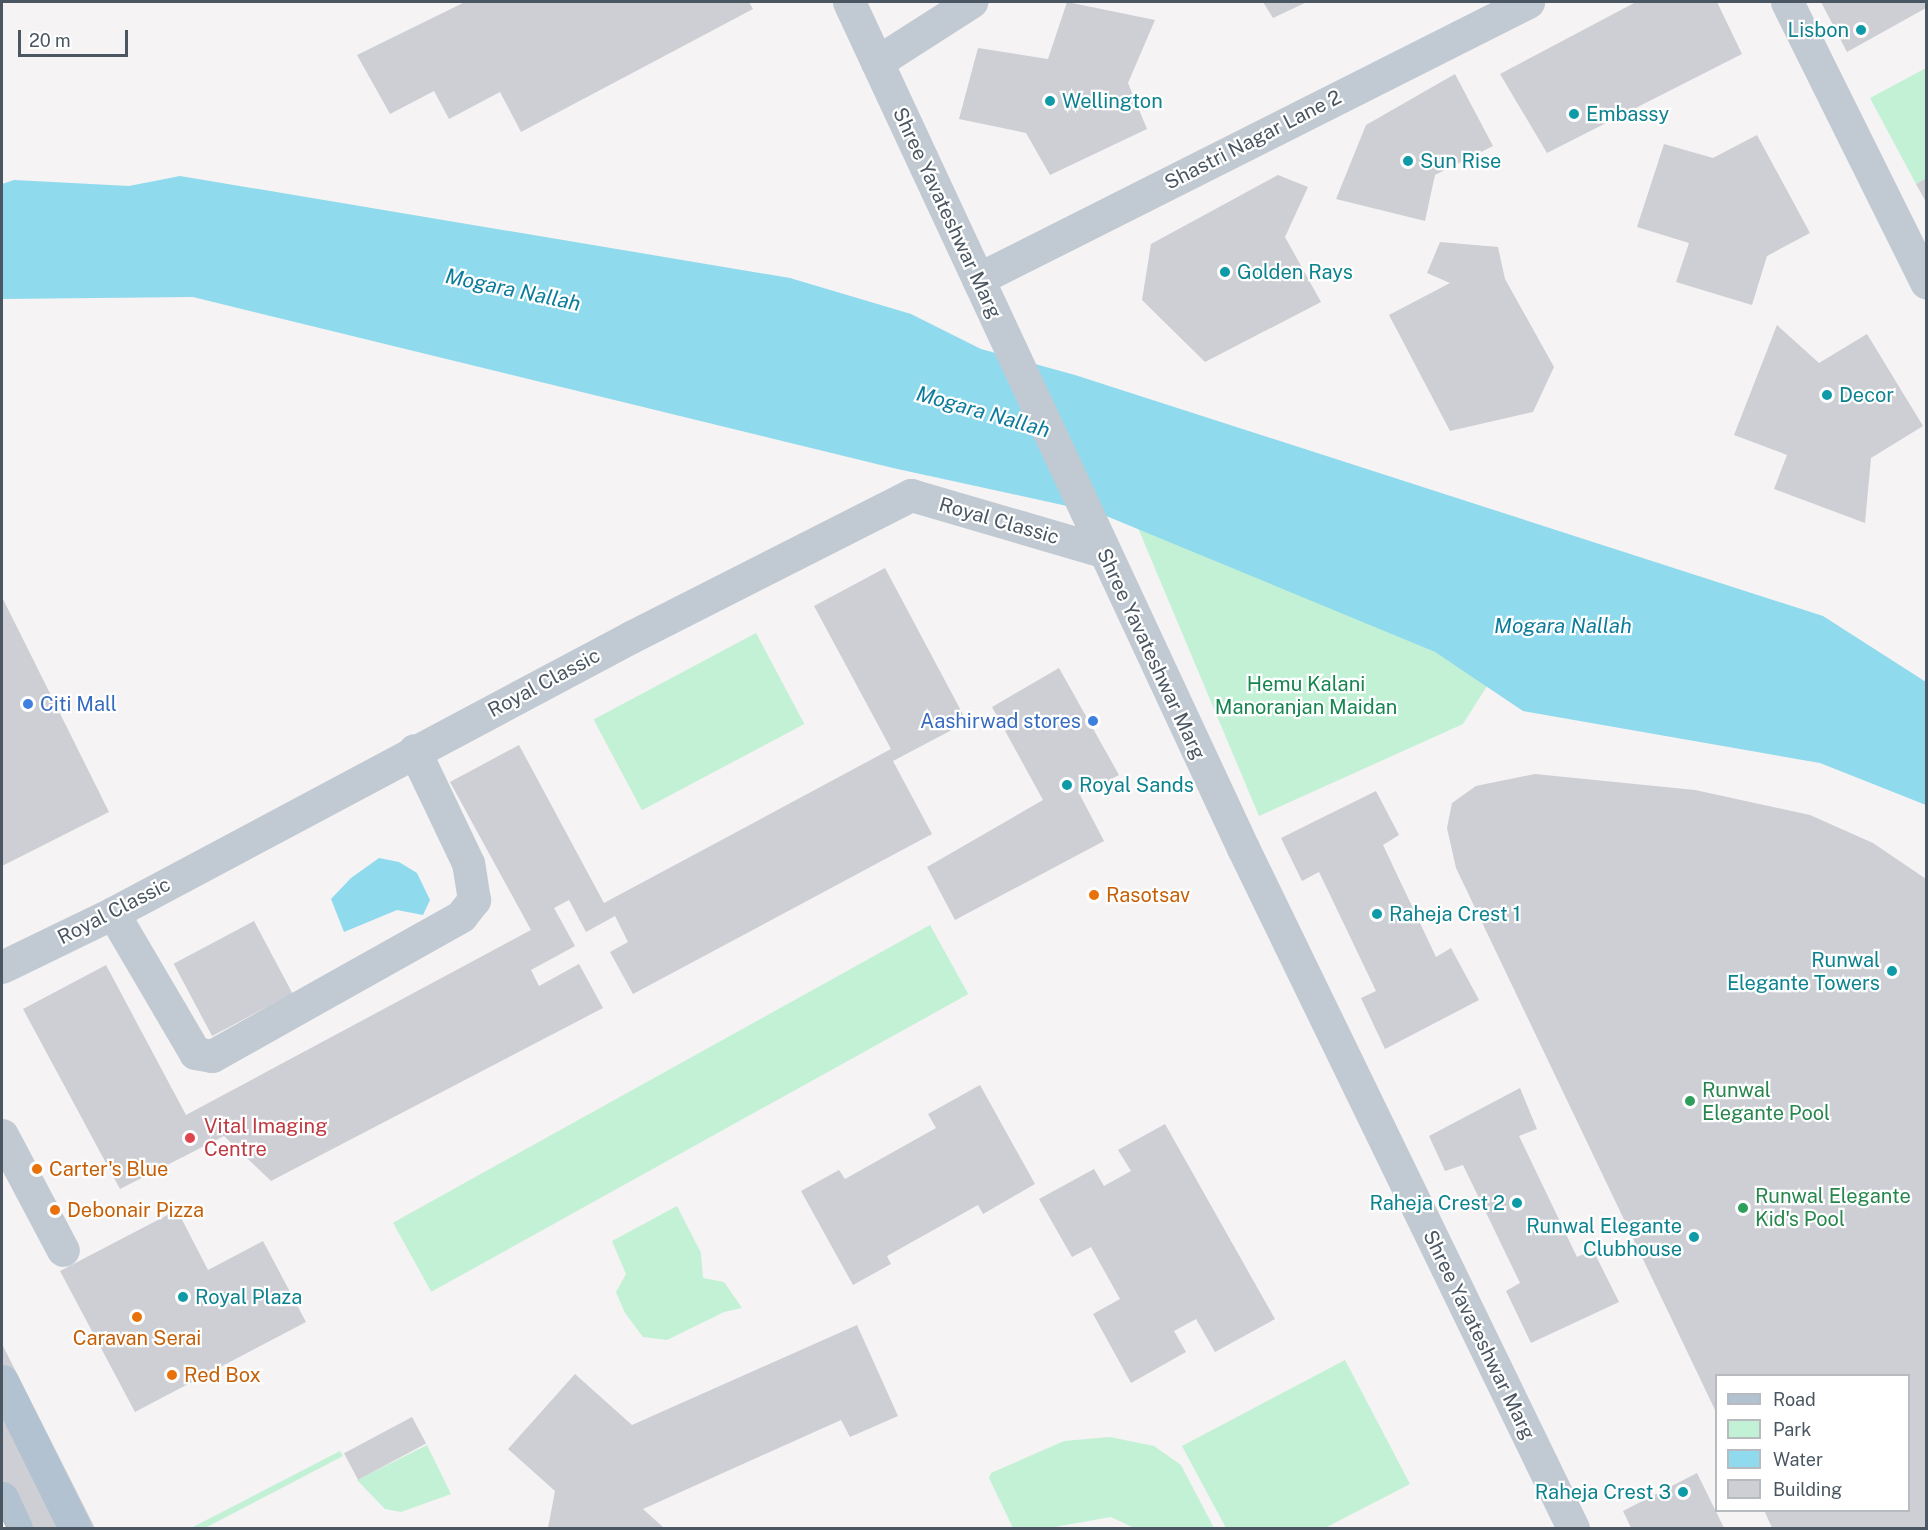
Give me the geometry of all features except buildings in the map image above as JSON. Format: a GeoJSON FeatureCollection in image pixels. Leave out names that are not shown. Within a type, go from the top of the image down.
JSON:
{"type":"FeatureCollection","features":[{"type":"Feature","properties":{"kind":"main road"},"geometry":{"type":"LineString","coordinates":[[2,1381],[75,1528]]}},
{"type":"Feature","properties":{"kind":"main road"},"geometry":{"type":"LineString","coordinates":[[2,1498],[16,1528]]}},
{"type":"Feature","properties":{"kind":"street","name":"Shree Yavateshwar Marg"},"geometry":{"type":"LineString","coordinates":[[849,2],[1000,327],[1046,418],[1098,540],[1573,1528]]}},
{"type":"Feature","properties":{"kind":"street"},"geometry":{"type":"LineString","coordinates":[[877,62],[971,2]]}},
{"type":"Feature","properties":{"kind":"street","name":"Shastri Nagar Lane 2"},"geometry":{"type":"LineString","coordinates":[[978,279],[1492,10],[1528,2]]}},
{"type":"Feature","properties":{"kind":"street"},"geometry":{"type":"LineString","coordinates":[[1787,2],[1926,282]]}},
{"type":"Feature","properties":{"kind":"street","name":"Royal Classic"},"geometry":{"type":"LineString","coordinates":[[2,967],[113,913],[414,750],[911,495],[1098,540]]}},
{"type":"Feature","properties":{"kind":"street"},"geometry":{"type":"LineString","coordinates":[[113,913],[195,1053],[212,1056],[461,916],[474,900],[468,863],[414,750]]}},
{"type":"Feature","properties":{"kind":"street"},"geometry":{"type":"LineString","coordinates":[[2,1135],[63,1250]]}},
{"type":"Feature","properties":{"kind":"green space"},"geometry":{"type":"Polygon","coordinates":[[[1926,68],[1926,178],[1916,184],[1870,98],[1926,68]]]}},
{"type":"Feature","properties":{"kind":"green space","name":"Hemu Kalani Manoranjan Maidan"},"geometry":{"type":"Polygon","coordinates":[[[1138,528],[1435,652],[1487,686],[1463,724],[1259,816],[1138,528]]]}},
{"type":"Feature","properties":{"kind":"green space"},"geometry":{"type":"Polygon","coordinates":[[[756,633],[804,724],[642,810],[594,719],[756,633]]]}},
{"type":"Feature","properties":{"kind":"green space"},"geometry":{"type":"Polygon","coordinates":[[[930,925],[968,994],[431,1292],[393,1223],[930,925]]]}},
{"type":"Feature","properties":{"kind":"green space"},"geometry":{"type":"Polygon","coordinates":[[[677,1206],[701,1253],[703,1278],[724,1282],[742,1308],[724,1312],[667,1340],[643,1337],[625,1313],[616,1292],[626,1274],[612,1241],[677,1206]]]}},
{"type":"Feature","properties":{"kind":"green space"},"geometry":{"type":"Polygon","coordinates":[[[1345,1360],[1410,1484],[1325,1528],[1226,1528],[1182,1446],[1345,1360]]]}},
{"type":"Feature","properties":{"kind":"green space"},"geometry":{"type":"Polygon","coordinates":[[[1110,1437],[1154,1446],[1181,1465],[1214,1528],[1134,1528],[1111,1517],[1049,1528],[1013,1528],[989,1478],[991,1473],[1064,1441],[1110,1437]]]}},
{"type":"Feature","properties":{"kind":"green space"},"geometry":{"type":"Polygon","coordinates":[[[427,1445],[451,1494],[401,1512],[385,1509],[357,1480],[427,1445]]]}},
{"type":"Feature","properties":{"kind":"green space"},"geometry":{"type":"Polygon","coordinates":[[[340,1451],[343,1456],[205,1528],[191,1528],[340,1451]]]}},
{"type":"Feature","properties":{"kind":"water","name":"Mogara Nallah"},"geometry":{"type":"Polygon","coordinates":[[[180,176],[790,278],[911,314],[981,349],[1075,375],[1823,616],[1926,682],[1926,805],[1820,763],[1523,711],[1435,652],[1099,513],[893,468],[193,297],[2,299],[2,184],[14,180],[129,186],[180,176]]]}},
{"type":"Feature","properties":{"kind":"water"},"geometry":{"type":"Polygon","coordinates":[[[379,858],[399,862],[417,873],[430,900],[423,915],[397,910],[344,932],[331,899],[351,878],[379,858]]]}},
{"type":"Feature","properties":{"kind":"railway"},"geometry":{"type":"LineString","coordinates":[[2,1522],[5,1528]]}},
{"type":"Feature","properties":{"kind":"place","name":"Lisbon"},"geometry":{"type":"Point","coordinates":[1861,30]}},
{"type":"Feature","properties":{"kind":"place","name":"Wellington"},"geometry":{"type":"Point","coordinates":[1050,101]}},
{"type":"Feature","properties":{"kind":"place","name":"Embassy"},"geometry":{"type":"Point","coordinates":[1574,114]}},
{"type":"Feature","properties":{"kind":"place","name":"Sun Rise"},"geometry":{"type":"Point","coordinates":[1408,161]}},
{"type":"Feature","properties":{"kind":"place","name":"Golden Rays"},"geometry":{"type":"Point","coordinates":[1225,272]}},
{"type":"Feature","properties":{"kind":"place","name":"Decor"},"geometry":{"type":"Point","coordinates":[1827,395]}},
{"type":"Feature","properties":{"kind":"place","name":"Citi Mall"},"geometry":{"type":"Point","coordinates":[28,704]}},
{"type":"Feature","properties":{"kind":"place","name":"Aashirwad stores"},"geometry":{"type":"Point","coordinates":[1093,721]}},
{"type":"Feature","properties":{"kind":"place","name":"Royal Sands"},"geometry":{"type":"Point","coordinates":[1067,785]}},
{"type":"Feature","properties":{"kind":"place","name":"Rasotsav"},"geometry":{"type":"Point","coordinates":[1094,895]}},
{"type":"Feature","properties":{"kind":"place","name":"Raheja Crest 1"},"geometry":{"type":"Point","coordinates":[1377,914]}},
{"type":"Feature","properties":{"kind":"place","name":"Runwal Elegante Towers"},"geometry":{"type":"Point","coordinates":[1892,971]}},
{"type":"Feature","properties":{"kind":"place","name":"Runwal Elegante Pool"},"geometry":{"type":"Point","coordinates":[1690,1101]}},
{"type":"Feature","properties":{"kind":"place","name":"Vital Imaging Centre"},"geometry":{"type":"Point","coordinates":[190,1138]}},
{"type":"Feature","properties":{"kind":"place","name":"Carter's Blue"},"geometry":{"type":"Point","coordinates":[37,1169]}},
{"type":"Feature","properties":{"kind":"place","name":"Raheja Crest 2"},"geometry":{"type":"Point","coordinates":[1517,1203]}},
{"type":"Feature","properties":{"kind":"place","name":"Runwal Elegante Kid's Pool"},"geometry":{"type":"Point","coordinates":[1743,1208]}},
{"type":"Feature","properties":{"kind":"place","name":"Debonair Pizza"},"geometry":{"type":"Point","coordinates":[55,1210]}},
{"type":"Feature","properties":{"kind":"place","name":"Runwal Elegante Clubhouse"},"geometry":{"type":"Point","coordinates":[1694,1237]}},
{"type":"Feature","properties":{"kind":"place","name":"Royal Plaza"},"geometry":{"type":"Point","coordinates":[183,1297]}},
{"type":"Feature","properties":{"kind":"place","name":"Caravan Serai"},"geometry":{"type":"Point","coordinates":[137,1317]}},
{"type":"Feature","properties":{"kind":"place","name":"Red Box"},"geometry":{"type":"Point","coordinates":[172,1375]}},
{"type":"Feature","properties":{"kind":"place","name":"Raheja Crest 3"},"geometry":{"type":"Point","coordinates":[1683,1492]}}]}
